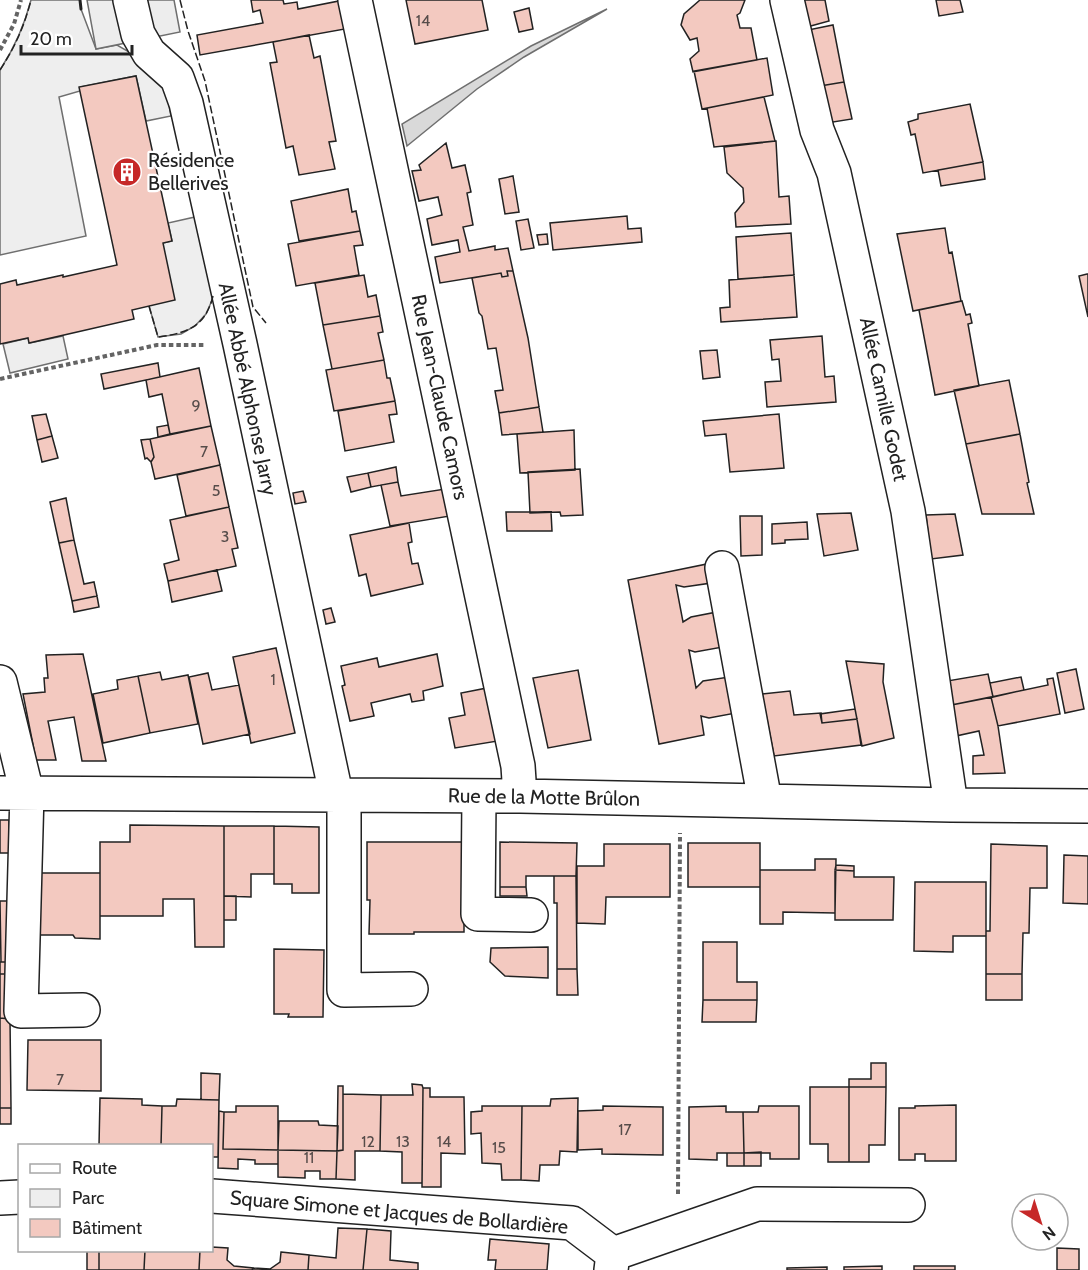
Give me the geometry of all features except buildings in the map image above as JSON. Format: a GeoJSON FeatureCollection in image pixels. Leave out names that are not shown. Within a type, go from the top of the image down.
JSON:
{"type":"FeatureCollection","features":[{"type":"Feature","properties":{"kind":"street","name":"Allée Abbé Alphonse Jarry"},"geometry":{"type":"LineString","coordinates":[[130,0],[138,34],[149,53],[177,78],[186,103],[340,794],[344,990],[411,989]]}},
{"type":"Feature","properties":{"kind":"street","name":"Rue Jean-Claude Camors"},"geometry":{"type":"LineString","coordinates":[[355,0],[518,766],[520,795]]}},
{"type":"Feature","properties":{"kind":"street","name":"Allée Camille Godet"},"geometry":{"type":"LineString","coordinates":[[787,0],[817,130],[834,173],[908,511],[951,805]]}},
{"type":"Feature","properties":{"kind":"street"},"geometry":{"type":"LineString","coordinates":[[722,568],[765,801]]}},
{"type":"Feature","properties":{"kind":"street"},"geometry":{"type":"LineString","coordinates":[[0,682],[13,793],[21,1011],[82,1010]]}},
{"type":"Feature","properties":{"kind":"street","name":"Rue de la Motte Brûlon"},"geometry":{"type":"LineString","coordinates":[[13,793],[520,795],[1088,806]]}},
{"type":"Feature","properties":{"kind":"street"},"geometry":{"type":"LineString","coordinates":[[479,796],[478,914],[531,915]]}},
{"type":"Feature","properties":{"kind":"street","name":"Square Simone et Jacques de Bollardière"},"geometry":{"type":"LineString","coordinates":[[213,1196],[572,1223],[612,1262],[678,1232],[757,1204],[908,1204]]}},
{"type":"Feature","properties":{"kind":"street"},"geometry":{"type":"LineString","coordinates":[[0,1198],[18,1197]]}},
{"type":"Feature","properties":{"kind":"path"},"geometry":{"type":"LineString","coordinates":[[0,50],[14,24],[21,0]]}},
{"type":"Feature","properties":{"kind":"path"},"geometry":{"type":"LineString","coordinates":[[0,380],[157,345],[240,344]]}},
{"type":"Feature","properties":{"kind":"path"},"geometry":{"type":"LineString","coordinates":[[678,1232],[681,799]]}},
{"type":"Feature","properties":{"kind":"green space"},"geometry":{"type":"Polygon","coordinates":[[[31,0],[80,0],[81,9],[96,49],[117,45],[131,53],[166,88],[171,116],[146,121],[136,76],[80,87],[80,91],[59,97],[86,236],[0,255],[0,70],[18,36],[31,0]]]}},
{"type":"Feature","properties":{"kind":"green space"},"geometry":{"type":"Polygon","coordinates":[[[195,217],[213,298],[206,314],[195,326],[181,334],[158,337],[149,306],[163,243],[172,241],[168,223],[195,217]]]}},
{"type":"Feature","properties":{"kind":"green space"},"geometry":{"type":"Polygon","coordinates":[[[63,336],[68,359],[10,373],[3,344],[28,338],[30,343],[63,336]]]}},
{"type":"Feature","properties":{"kind":"shaded area"},"geometry":{"type":"Polygon","coordinates":[[[87,0],[174,0],[180,32],[96,49],[87,0]]]}},
{"type":"Feature","properties":{"kind":"shaded area"},"geometry":{"type":"Polygon","coordinates":[[[607,9],[524,57],[477,89],[407,146],[402,124],[531,46],[607,9]]]}},
{"type":"Feature","properties":{"kind":"fence"},"geometry":{"type":"LineString","coordinates":[[0,70],[18,36],[31,0]]}},
{"type":"Feature","properties":{"kind":"fence"},"geometry":{"type":"LineString","coordinates":[[180,0],[205,81],[253,307],[266,323]]}},
{"type":"Feature","properties":{"kind":"fence"},"geometry":{"type":"LineString","coordinates":[[149,306],[158,337],[186,331],[193,327],[205,315],[213,296]]}},
{"type":"Feature","properties":{"kind":"wall"},"geometry":{"type":"LineString","coordinates":[[80,0],[81,9]]}},
{"type":"Feature","properties":{"kind":"place","name":"Résidence Bellerives"},"geometry":{"type":"Point","coordinates":[127,172]}}]}
